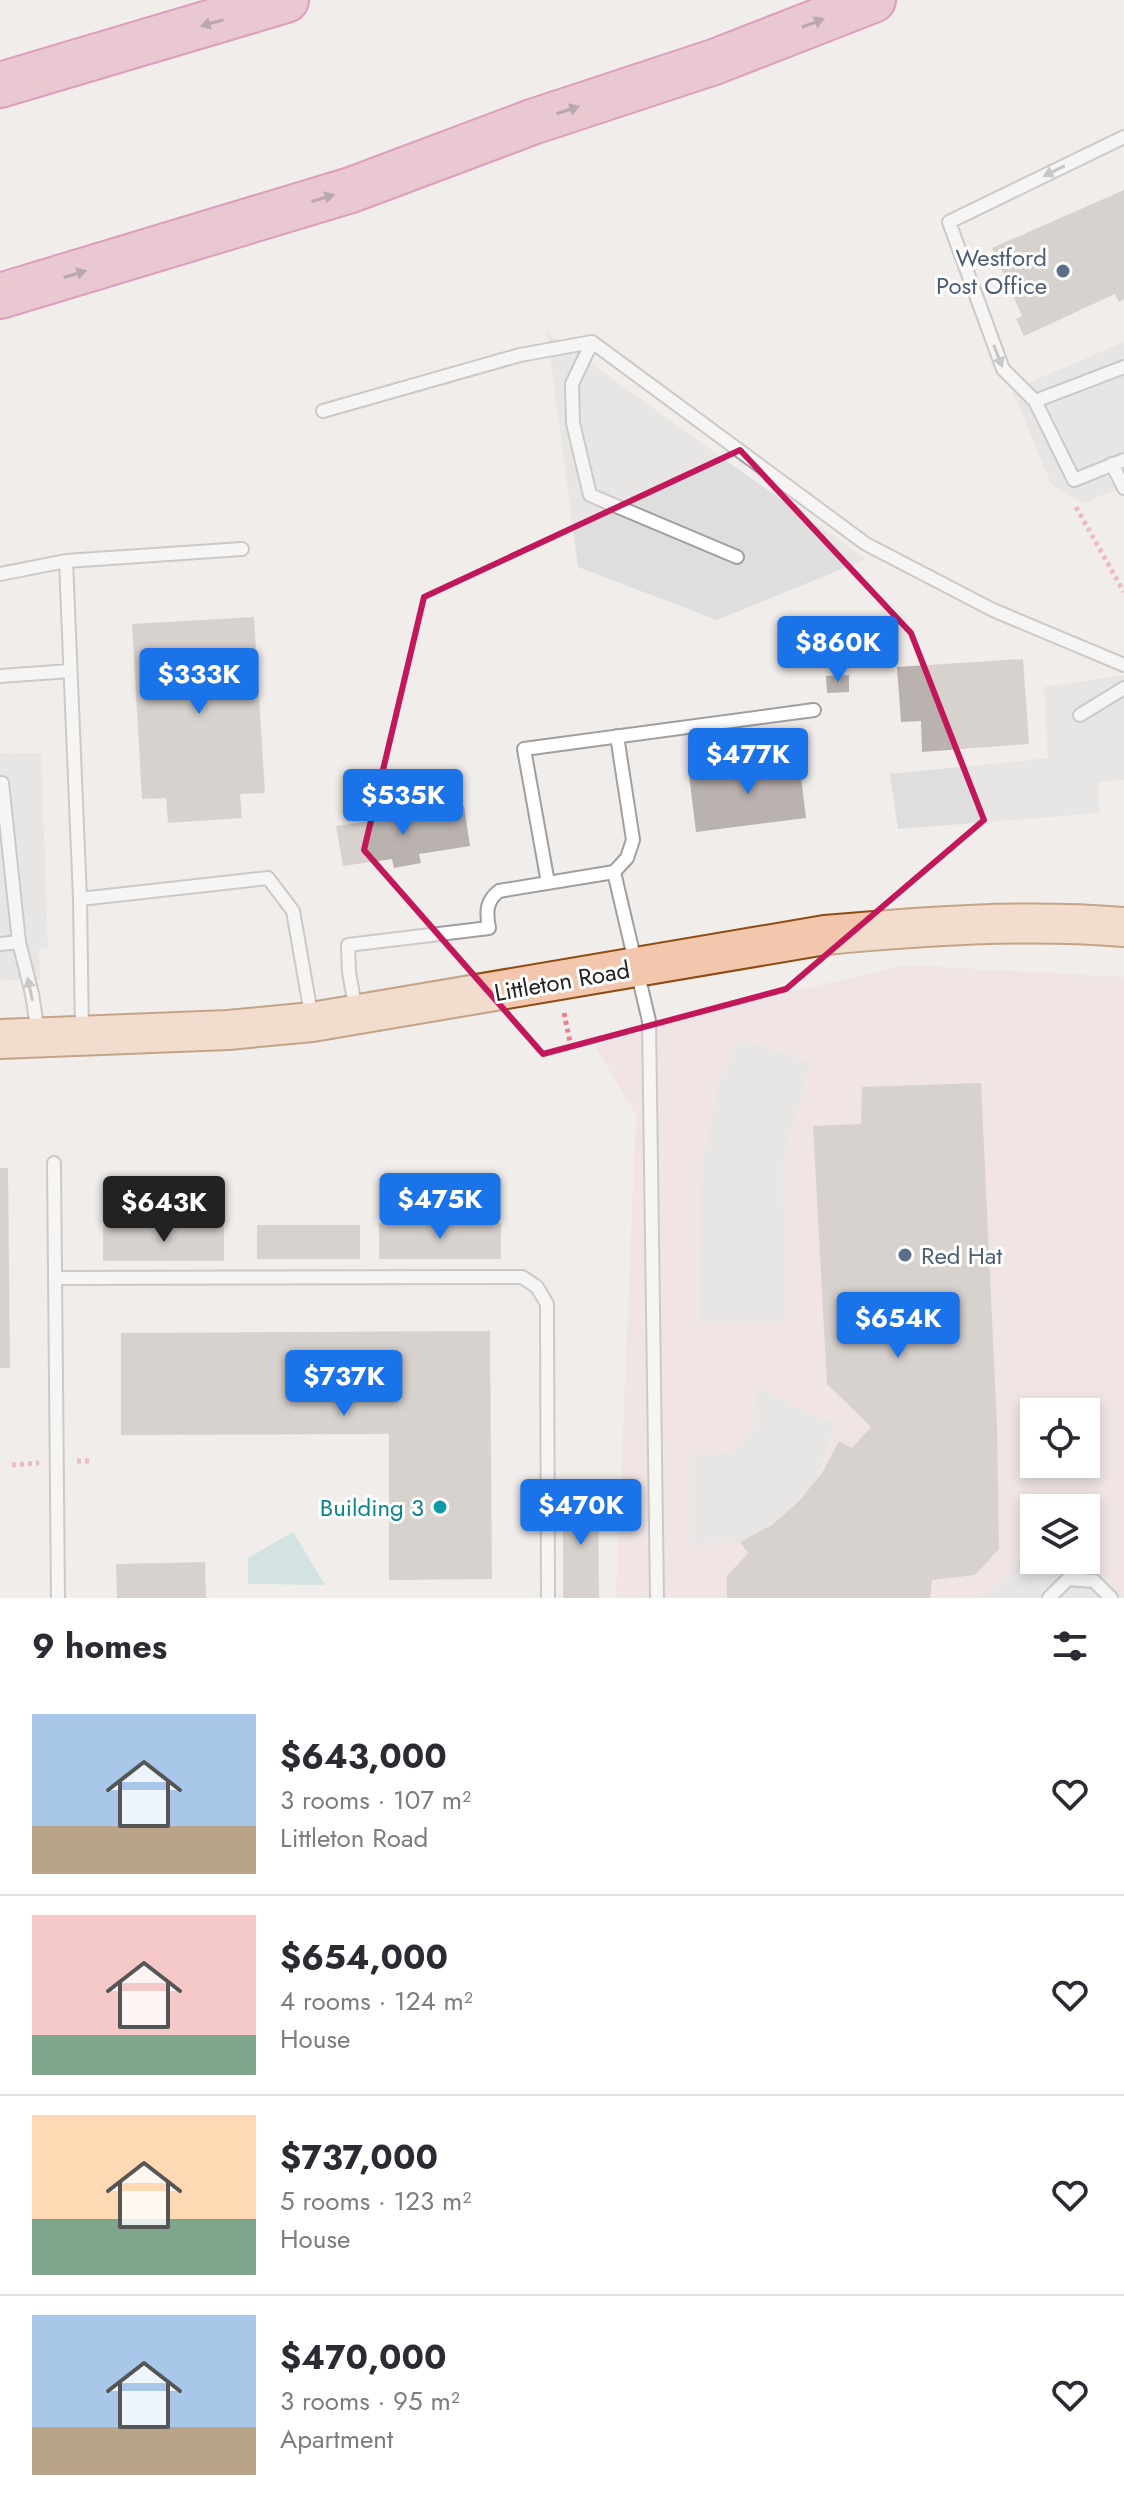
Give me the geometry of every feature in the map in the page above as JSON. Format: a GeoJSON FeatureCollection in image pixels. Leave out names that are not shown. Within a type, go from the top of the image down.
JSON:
{"type":"FeatureCollection","features":[{"type":"Feature","properties":{"kind":"highway"},"geometry":{"type":"LineString","coordinates":[[0,85],[286,0]]}},
{"type":"Feature","properties":{"kind":"highway"},"geometry":{"type":"LineString","coordinates":[[0,296],[351,190],[532,122],[714,62],[873,0]]}},
{"type":"Feature","properties":{"kind":"main road","name":"Littleton Road"},"geometry":{"type":"LineString","coordinates":[[0,1039],[228,1030],[312,1022],[825,935],[994,923],[1124,927]]}},
{"type":"Feature","properties":{"kind":"lane"},"geometry":{"type":"LineString","coordinates":[[1124,137],[949,222],[1003,369],[1035,401],[1074,480],[1118,462],[1124,488]]}},
{"type":"Feature","properties":{"kind":"lane"},"geometry":{"type":"LineString","coordinates":[[592,342],[572,384],[573,423],[590,495],[737,557]]}},
{"type":"Feature","properties":{"kind":"lane"},"geometry":{"type":"LineString","coordinates":[[323,411],[520,355],[592,342],[866,544],[993,610],[1124,665]]}},
{"type":"Feature","properties":{"kind":"lane"},"geometry":{"type":"LineString","coordinates":[[1035,401],[1124,367]]}},
{"type":"Feature","properties":{"kind":"lane"},"geometry":{"type":"LineString","coordinates":[[0,574],[66,561],[242,549]]}},
{"type":"Feature","properties":{"kind":"lane"},"geometry":{"type":"LineString","coordinates":[[66,561],[80,899],[82,1036]]}},
{"type":"Feature","properties":{"kind":"lane"},"geometry":{"type":"LineString","coordinates":[[0,676],[70,671]]}},
{"type":"Feature","properties":{"kind":"lane"},"geometry":{"type":"LineString","coordinates":[[1080,715],[1124,688]]}},
{"type":"Feature","properties":{"kind":"lane"},"geometry":{"type":"LineString","coordinates":[[548,883],[524,749],[814,710]]}},
{"type":"Feature","properties":{"kind":"lane"},"geometry":{"type":"LineString","coordinates":[[357,1015],[349,972],[348,945],[489,928],[486,914],[490,898],[499,891],[614,872],[627,858],[633,840],[617,736]]}},
{"type":"Feature","properties":{"kind":"lane"},"geometry":{"type":"LineString","coordinates":[[2,783],[19,942],[32,994],[38,1038]]}},
{"type":"Feature","properties":{"kind":"lane"},"geometry":{"type":"LineString","coordinates":[[614,872],[649,1021],[657,1598]]}},
{"type":"Feature","properties":{"kind":"lane"},"geometry":{"type":"LineString","coordinates":[[80,899],[268,878],[293,911],[312,1022]]}},
{"type":"Feature","properties":{"kind":"lane"},"geometry":{"type":"LineString","coordinates":[[0,944],[19,942]]}},
{"type":"Feature","properties":{"kind":"lane"},"geometry":{"type":"LineString","coordinates":[[54,1163],[58,1598]]}},
{"type":"Feature","properties":{"kind":"lane"},"geometry":{"type":"LineString","coordinates":[[56,1278],[522,1277],[530,1282],[537,1287],[547,1304],[548,1598]]}},
{"type":"Feature","properties":{"kind":"lane"},"geometry":{"type":"LineString","coordinates":[[1049,1598],[1068,1579],[1094,1581],[1111,1598]]}},
{"type":"Feature","properties":{"kind":"path"},"geometry":{"type":"LineString","coordinates":[[1076,507],[1124,592]]}},
{"type":"Feature","properties":{"kind":"path"},"geometry":{"type":"LineString","coordinates":[[76,1461],[92,1461]]}},
{"type":"Feature","properties":{"kind":"path"},"geometry":{"type":"LineString","coordinates":[[12,1465],[43,1463]]}},
{"type":"Feature","properties":{"kind":"highlighted area"},"geometry":{"type":"Polygon","coordinates":[[[740,450],[911,633],[984,820],[786,989],[543,1054],[364,850],[424,597],[740,450]]]}},
{"type":"Feature","properties":{"kind":"shaded area"},"geometry":{"type":"Polygon","coordinates":[[[547,332],[866,559],[717,620],[578,567],[547,332]]]}},
{"type":"Feature","properties":{"kind":"shaded area"},"geometry":{"type":"Polygon","coordinates":[[[1124,342],[1124,487],[1083,503],[1051,484],[1012,390],[1124,342]]]}},
{"type":"Feature","properties":{"kind":"shaded area"},"geometry":{"type":"Polygon","coordinates":[[[1124,675],[1124,780],[1098,782],[1100,813],[898,829],[890,774],[1048,758],[1044,687],[1124,675]]]}},
{"type":"Feature","properties":{"kind":"shaded area"},"geometry":{"type":"Polygon","coordinates":[[[41,753],[48,948],[39,949],[40,979],[0,981],[0,754],[41,753]]]}},
{"type":"Feature","properties":{"kind":"shaded area"},"geometry":{"type":"Polygon","coordinates":[[[905,965],[1124,977],[1124,1598],[616,1598],[636,1115],[595,1046],[702,1013],[905,965]]]}},
{"type":"Feature","properties":{"kind":"shaded area"},"geometry":{"type":"Polygon","coordinates":[[[739,1039],[811,1062],[783,1162],[784,1322],[699,1322],[702,1164],[721,1073],[739,1039]]]}},
{"type":"Feature","properties":{"kind":"shaded area"},"geometry":{"type":"Polygon","coordinates":[[[755,1386],[812,1415],[837,1421],[816,1481],[772,1525],[740,1542],[690,1544],[690,1456],[724,1453],[739,1446],[753,1429],[755,1386]]]}},
{"type":"Feature","properties":{"kind":"shaded area"},"geometry":{"type":"Polygon","coordinates":[[[1020,1561],[1020,1574],[1100,1572],[1124,1598],[984,1598],[1020,1561]]]}},
{"type":"Feature","properties":{"kind":"water"},"geometry":{"type":"Polygon","coordinates":[[[293,1532],[325,1585],[248,1584],[248,1558],[293,1532]]]}},
{"type":"Feature","properties":{"kind":"building","name":"Westford Post Office"},"geometry":{"type":"Polygon","coordinates":[[[1124,190],[1124,299],[1119,302],[1115,294],[1024,336],[1016,319],[1022,316],[992,248],[1124,190]]]}},
{"type":"Feature","properties":{"kind":"building"},"geometry":{"type":"Polygon","coordinates":[[[254,617],[265,793],[240,794],[242,818],[168,823],[166,798],[142,799],[132,624],[254,617]]]}},
{"type":"Feature","properties":{"kind":"building"},"geometry":{"type":"Polygon","coordinates":[[[1023,659],[1029,744],[922,752],[921,721],[901,722],[897,667],[1023,659]]]}},
{"type":"Feature","properties":{"kind":"building"},"geometry":{"type":"Polygon","coordinates":[[[849,675],[849,692],[827,693],[826,676],[849,675]]]}},
{"type":"Feature","properties":{"kind":"building"},"geometry":{"type":"Polygon","coordinates":[[[799,761],[806,818],[696,832],[689,775],[799,761]]]}},
{"type":"Feature","properties":{"kind":"building"},"geometry":{"type":"Polygon","coordinates":[[[464,806],[470,846],[419,854],[421,863],[394,868],[392,859],[343,866],[336,826],[386,819],[385,813],[414,809],[415,813],[464,806]]]}},
{"type":"Feature","properties":{"kind":"building","name":"Red Hat"},"geometry":{"type":"Polygon","coordinates":[[[981,1083],[997,1426],[999,1549],[975,1575],[932,1580],[930,1598],[727,1598],[727,1576],[748,1553],[740,1542],[772,1525],[799,1501],[822,1473],[839,1441],[852,1448],[871,1427],[827,1384],[813,1126],[861,1124],[862,1087],[981,1083]]]}},
{"type":"Feature","properties":{"kind":"building"},"geometry":{"type":"Polygon","coordinates":[[[0,1168],[8,1168],[10,1368],[0,1368],[0,1168]]]}},
{"type":"Feature","properties":{"kind":"building"},"geometry":{"type":"Polygon","coordinates":[[[379,1223],[501,1223],[501,1259],[379,1259],[379,1223]]]}},
{"type":"Feature","properties":{"kind":"building"},"geometry":{"type":"Polygon","coordinates":[[[257,1225],[360,1225],[360,1259],[257,1259],[257,1225]]]}},
{"type":"Feature","properties":{"kind":"building"},"geometry":{"type":"Polygon","coordinates":[[[103,1226],[224,1226],[224,1261],[103,1261],[103,1226]]]}},
{"type":"Feature","properties":{"kind":"building","name":"Building 3"},"geometry":{"type":"Polygon","coordinates":[[[490,1331],[492,1579],[389,1580],[389,1434],[121,1435],[121,1333],[490,1331]]]}},
{"type":"Feature","properties":{"kind":"building"},"geometry":{"type":"Polygon","coordinates":[[[598,1496],[599,1598],[563,1598],[563,1497],[598,1496]]]}},
{"type":"Feature","properties":{"kind":"building"},"geometry":{"type":"Polygon","coordinates":[[[205,1562],[206,1598],[117,1598],[116,1564],[205,1562]]]}},
{"type":"Feature","properties":{"kind":"place","name":"Westford Post Office"},"geometry":{"type":"Point","coordinates":[1063,271]}},
{"type":"Feature","properties":{"kind":"place","name":"Red Hat"},"geometry":{"type":"Point","coordinates":[905,1255]}},
{"type":"Feature","properties":{"kind":"place","name":"Building 3"},"geometry":{"type":"Point","coordinates":[440,1507]}}]}
